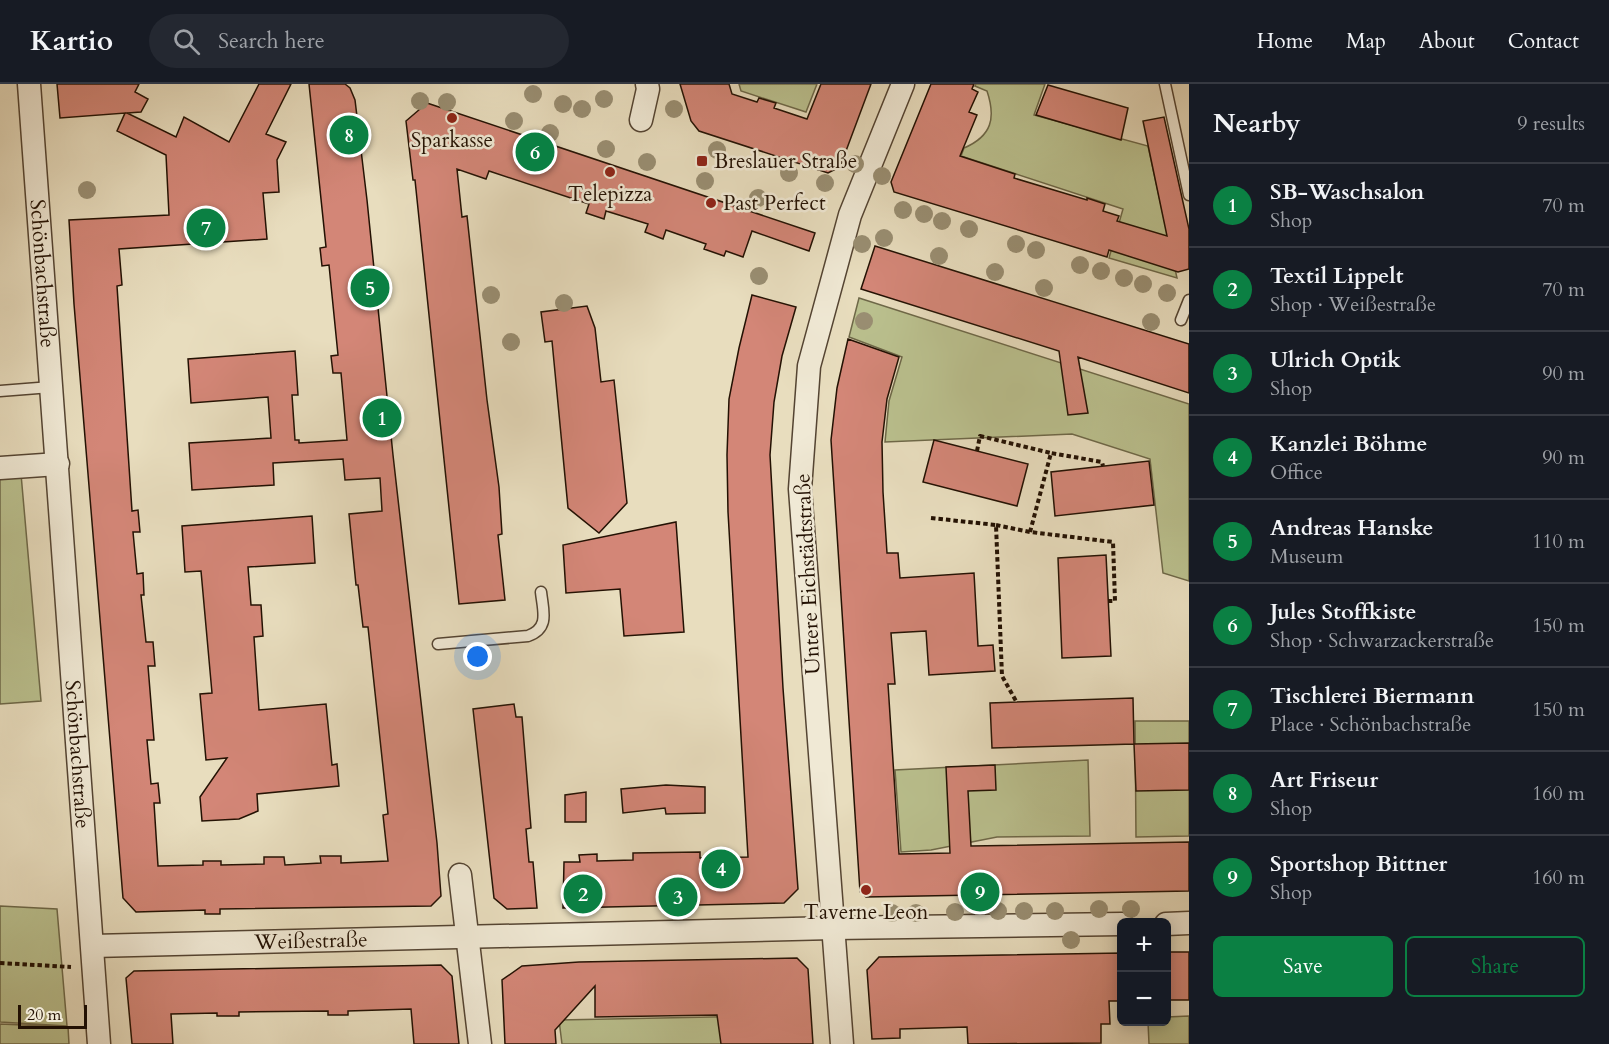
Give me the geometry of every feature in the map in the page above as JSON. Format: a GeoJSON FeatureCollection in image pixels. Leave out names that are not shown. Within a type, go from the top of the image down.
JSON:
{"type":"FeatureCollection","features":[{"type":"Feature","properties":{"kind":"street","name":"Schönbachstraße"},"geometry":{"type":"LineString","coordinates":[[29,84],[99,1044]]}},
{"type":"Feature","properties":{"kind":"street"},"geometry":{"type":"LineString","coordinates":[[640,120],[648,89],[646,84]]}},
{"type":"Feature","properties":{"kind":"street","name":"Untere Eichstädtstraße"},"geometry":{"type":"LineString","coordinates":[[842,1044],[800,489],[809,366],[850,215],[903,84]]}},
{"type":"Feature","properties":{"kind":"street"},"geometry":{"type":"LineString","coordinates":[[0,468],[58,464]]}},
{"type":"Feature","properties":{"kind":"street"},"geometry":{"type":"LineString","coordinates":[[460,875],[480,1044]]}},
{"type":"Feature","properties":{"kind":"street"},"geometry":{"type":"LineString","coordinates":[[1171,924],[1189,923]]}},
{"type":"Feature","properties":{"kind":"street","name":"Weißestraße"},"geometry":{"type":"LineString","coordinates":[[93,946],[833,928],[1117,924]]}},
{"type":"Feature","properties":{"kind":"lane"},"geometry":{"type":"LineString","coordinates":[[1165,84],[1189,195]]}},
{"type":"Feature","properties":{"kind":"lane"},"geometry":{"type":"LineString","coordinates":[[1181,320],[1189,300]]}},
{"type":"Feature","properties":{"kind":"lane"},"geometry":{"type":"LineString","coordinates":[[0,391],[51,387]]}},
{"type":"Feature","properties":{"kind":"lane"},"geometry":{"type":"LineString","coordinates":[[438,644],[528,636],[537,633],[542,628],[544,620],[541,592]]}},
{"type":"Feature","properties":{"kind":"path"},"geometry":{"type":"LineString","coordinates":[[977,451],[980,436],[1051,453],[1102,462],[1103,466]]}},
{"type":"Feature","properties":{"kind":"path"},"geometry":{"type":"LineString","coordinates":[[1030,532],[1051,453]]}},
{"type":"Feature","properties":{"kind":"path"},"geometry":{"type":"LineString","coordinates":[[932,518],[1113,542],[1115,602],[1108,601]]}},
{"type":"Feature","properties":{"kind":"path"},"geometry":{"type":"LineString","coordinates":[[996,525],[1002,676],[1016,702]]}},
{"type":"Feature","properties":{"kind":"path"},"geometry":{"type":"LineString","coordinates":[[0,963],[62,966]]}},
{"type":"Feature","properties":{"kind":"green space"},"geometry":{"type":"Polygon","coordinates":[[[739,84],[817,84],[806,112],[741,91],[739,84]]]}},
{"type":"Feature","properties":{"kind":"green space"},"geometry":{"type":"Polygon","coordinates":[[[976,84],[1045,84],[1034,115],[1148,146],[1177,278],[1109,258],[1123,209],[961,156],[964,148],[981,138],[986,132],[991,118],[987,91],[975,86],[976,84]]]}},
{"type":"Feature","properties":{"kind":"green space"},"geometry":{"type":"Polygon","coordinates":[[[859,298],[1189,404],[1189,581],[1163,573],[1150,459],[1072,434],[885,442],[889,401],[902,357],[849,337],[859,298]]]}},
{"type":"Feature","properties":{"kind":"green space"},"geometry":{"type":"Polygon","coordinates":[[[21,474],[41,701],[0,704],[0,476],[21,474]]]}},
{"type":"Feature","properties":{"kind":"green space"},"geometry":{"type":"Polygon","coordinates":[[[1135,721],[1189,721],[1189,836],[1136,837],[1135,721]]]}},
{"type":"Feature","properties":{"kind":"green space"},"geometry":{"type":"Polygon","coordinates":[[[1088,760],[1090,836],[997,837],[931,850],[901,852],[895,770],[1088,760]]]}},
{"type":"Feature","properties":{"kind":"green space"},"geometry":{"type":"Polygon","coordinates":[[[0,906],[57,909],[67,1026],[0,1022],[0,906]]]}},
{"type":"Feature","properties":{"kind":"green space"},"geometry":{"type":"Polygon","coordinates":[[[762,1016],[764,1044],[562,1044],[559,1020],[762,1016]]]}},
{"type":"Feature","properties":{"kind":"green space"},"geometry":{"type":"Polygon","coordinates":[[[1189,1016],[1189,1044],[1149,1044],[1148,1026],[1171,1026],[1171,1017],[1189,1016]]]}},
{"type":"Feature","properties":{"kind":"green space"},"geometry":{"type":"Polygon","coordinates":[[[0,1024],[68,1027],[69,1044],[0,1044],[0,1024]]]}},
{"type":"Feature","properties":{"kind":"building"},"geometry":{"type":"Polygon","coordinates":[[[57,84],[139,84],[135,92],[148,99],[141,112],[127,113],[176,137],[184,117],[229,142],[259,84],[291,84],[266,134],[286,142],[277,160],[279,192],[263,193],[267,239],[119,249],[122,285],[117,286],[132,511],[138,510],[140,532],[133,532],[137,574],[143,573],[144,595],[141,595],[146,642],[153,642],[155,666],[148,666],[154,740],[147,740],[151,784],[158,783],[160,803],[154,803],[158,866],[203,865],[203,861],[221,861],[221,865],[264,864],[264,857],[284,857],[285,865],[321,863],[320,856],[341,856],[341,863],[388,861],[383,815],[388,814],[368,627],[363,627],[349,514],[382,511],[380,478],[345,480],[343,459],[273,463],[274,485],[192,490],[189,443],[271,438],[268,397],[191,403],[188,359],[295,351],[298,395],[292,395],[295,440],[299,440],[299,443],[347,440],[341,373],[333,373],[331,356],[338,355],[329,265],[322,266],[320,248],[326,247],[309,84],[345,84],[350,88],[355,100],[367,200],[437,843],[441,896],[431,906],[220,909],[220,914],[205,914],[205,910],[136,912],[123,898],[69,220],[169,215],[166,155],[117,131],[125,113],[60,118],[57,84]]]}},
{"type":"Feature","properties":{"kind":"building"},"geometry":{"type":"Polygon","coordinates":[[[680,84],[729,84],[732,94],[757,102],[759,98],[776,103],[774,108],[807,119],[821,84],[871,84],[840,167],[828,173],[699,131],[691,121],[680,84]]]}},
{"type":"Feature","properties":{"kind":"building"},"geometry":{"type":"Polygon","coordinates":[[[931,84],[974,84],[972,89],[978,92],[969,112],[977,115],[960,156],[1015,174],[1014,178],[1105,204],[1103,211],[1119,216],[1117,221],[1167,236],[1143,121],[1164,117],[1189,229],[1189,269],[1178,272],[1109,250],[1107,257],[894,192],[891,182],[931,84]]]}},
{"type":"Feature","properties":{"kind":"building"},"geometry":{"type":"Polygon","coordinates":[[[1048,85],[1128,108],[1121,140],[1036,115],[1048,85]]]}},
{"type":"Feature","properties":{"kind":"building"},"geometry":{"type":"Polygon","coordinates":[[[427,103],[815,233],[809,251],[752,231],[743,257],[726,251],[724,256],[704,249],[706,244],[666,230],[663,239],[645,232],[648,224],[606,211],[604,219],[586,213],[589,204],[489,171],[486,179],[457,169],[462,217],[467,216],[499,487],[502,534],[498,535],[505,600],[459,604],[415,180],[413,180],[406,121],[427,103]]]}},
{"type":"Feature","properties":{"kind":"building"},"geometry":{"type":"Polygon","coordinates":[[[875,246],[1189,344],[1189,393],[1078,357],[1088,413],[1068,415],[1059,351],[861,289],[875,246]]]}},
{"type":"Feature","properties":{"kind":"building"},"geometry":{"type":"Polygon","coordinates":[[[752,295],[796,307],[782,356],[774,402],[770,455],[783,688],[798,889],[784,903],[563,908],[564,862],[580,862],[579,855],[597,854],[597,861],[633,860],[633,853],[700,852],[700,858],[748,857],[728,512],[727,455],[729,399],[752,295]]]}},
{"type":"Feature","properties":{"kind":"building"},"geometry":{"type":"Polygon","coordinates":[[[587,306],[595,328],[601,382],[614,380],[627,503],[599,533],[568,508],[552,341],[545,342],[541,312],[587,306]]]}},
{"type":"Feature","properties":{"kind":"building"},"geometry":{"type":"Polygon","coordinates":[[[848,339],[899,357],[887,399],[882,442],[887,553],[898,553],[900,578],[974,573],[978,646],[993,645],[995,671],[929,675],[926,631],[891,633],[895,684],[888,684],[899,854],[950,853],[946,767],[995,765],[996,790],[968,791],[971,846],[1189,842],[1189,891],[866,897],[860,892],[831,440],[837,388],[848,339]]]}},
{"type":"Feature","properties":{"kind":"building"},"geometry":{"type":"Polygon","coordinates":[[[934,440],[1028,464],[1017,506],[923,482],[934,440]]]}},
{"type":"Feature","properties":{"kind":"building"},"geometry":{"type":"Polygon","coordinates":[[[1149,461],[1154,505],[1055,516],[1051,472],[1149,461]]]}},
{"type":"Feature","properties":{"kind":"building"},"geometry":{"type":"Polygon","coordinates":[[[312,516],[315,563],[248,567],[251,605],[261,605],[263,636],[254,637],[259,710],[326,704],[332,765],[337,764],[339,786],[257,794],[258,811],[239,819],[202,821],[200,797],[227,758],[206,760],[200,694],[212,693],[201,571],[185,572],[182,526],[312,516]]]}},
{"type":"Feature","properties":{"kind":"building"},"geometry":{"type":"Polygon","coordinates":[[[676,522],[684,632],[624,636],[620,589],[566,593],[563,545],[676,522]]]}},
{"type":"Feature","properties":{"kind":"building"},"geometry":{"type":"Polygon","coordinates":[[[1106,555],[1111,656],[1062,658],[1058,558],[1106,555]]]}},
{"type":"Feature","properties":{"kind":"building"},"geometry":{"type":"Polygon","coordinates":[[[1133,698],[1134,744],[992,748],[990,703],[1133,698]]]}},
{"type":"Feature","properties":{"kind":"building"},"geometry":{"type":"Polygon","coordinates":[[[514,704],[516,717],[522,717],[531,828],[526,829],[529,862],[533,862],[537,908],[507,909],[494,898],[473,709],[514,704]]]}},
{"type":"Feature","properties":{"kind":"building"},"geometry":{"type":"Polygon","coordinates":[[[1189,743],[1189,790],[1136,791],[1134,744],[1189,743]]]}},
{"type":"Feature","properties":{"kind":"building"},"geometry":{"type":"Polygon","coordinates":[[[666,785],[705,787],[705,813],[666,814],[665,808],[623,813],[621,789],[666,785]]]}},
{"type":"Feature","properties":{"kind":"building"},"geometry":{"type":"Polygon","coordinates":[[[586,792],[586,822],[565,822],[565,795],[586,792]]]}},
{"type":"Feature","properties":{"kind":"building"},"geometry":{"type":"Polygon","coordinates":[[[1171,952],[1189,952],[1189,1000],[1171,1000],[1171,952]]]}},
{"type":"Feature","properties":{"kind":"building"},"geometry":{"type":"Polygon","coordinates":[[[1117,953],[1117,1001],[1109,1001],[1110,1024],[1101,1024],[1101,1043],[968,1044],[967,1027],[900,1029],[900,1038],[872,1039],[867,970],[879,957],[1117,953]]]}},
{"type":"Feature","properties":{"kind":"building"},"geometry":{"type":"Polygon","coordinates":[[[797,958],[808,969],[813,1044],[721,1044],[717,1015],[595,1017],[595,986],[555,1030],[556,1044],[505,1044],[502,980],[522,966],[579,962],[797,958]]]}},
{"type":"Feature","properties":{"kind":"building"},"geometry":{"type":"Polygon","coordinates":[[[441,965],[452,976],[459,1044],[414,1044],[411,1009],[348,1011],[348,1015],[328,1015],[328,1011],[239,1012],[239,1016],[217,1016],[217,1013],[171,1014],[173,1044],[132,1044],[126,978],[134,971],[441,965]]]}},
{"type":"Feature","properties":{"kind":"place","name":"Sparkasse"},"geometry":{"type":"Point","coordinates":[452,118]}},
{"type":"Feature","properties":{"kind":"place","name":"Art Friseur"},"geometry":{"type":"Point","coordinates":[349,135]}},
{"type":"Feature","properties":{"kind":"place","name":"Jules Stoffkiste"},"geometry":{"type":"Point","coordinates":[535,152]}},
{"type":"Feature","properties":{"kind":"place","name":"Breslauer Straße"},"geometry":{"type":"Point","coordinates":[702,161]}},
{"type":"Feature","properties":{"kind":"place","name":"Telepizza"},"geometry":{"type":"Point","coordinates":[610,172]}},
{"type":"Feature","properties":{"kind":"place","name":"Past Perfect"},"geometry":{"type":"Point","coordinates":[711,203]}},
{"type":"Feature","properties":{"kind":"place","name":"Tischlerei Biermann"},"geometry":{"type":"Point","coordinates":[206,228]}},
{"type":"Feature","properties":{"kind":"place","name":"Andreas Hanske"},"geometry":{"type":"Point","coordinates":[370,288]}},
{"type":"Feature","properties":{"kind":"place","name":"SB-Waschsalon"},"geometry":{"type":"Point","coordinates":[382,418]}},
{"type":"Feature","properties":{"kind":"place","name":"Kanzlei Böhme"},"geometry":{"type":"Point","coordinates":[721,869]}},
{"type":"Feature","properties":{"kind":"place","name":"Taverne Leon"},"geometry":{"type":"Point","coordinates":[866,890]}},
{"type":"Feature","properties":{"kind":"place","name":"Sportshop Bittner"},"geometry":{"type":"Point","coordinates":[980,892]}},
{"type":"Feature","properties":{"kind":"place","name":"Textil Lippelt"},"geometry":{"type":"Point","coordinates":[583,894]}},
{"type":"Feature","properties":{"kind":"place","name":"Ulrich Optik"},"geometry":{"type":"Point","coordinates":[678,897]}}]}
